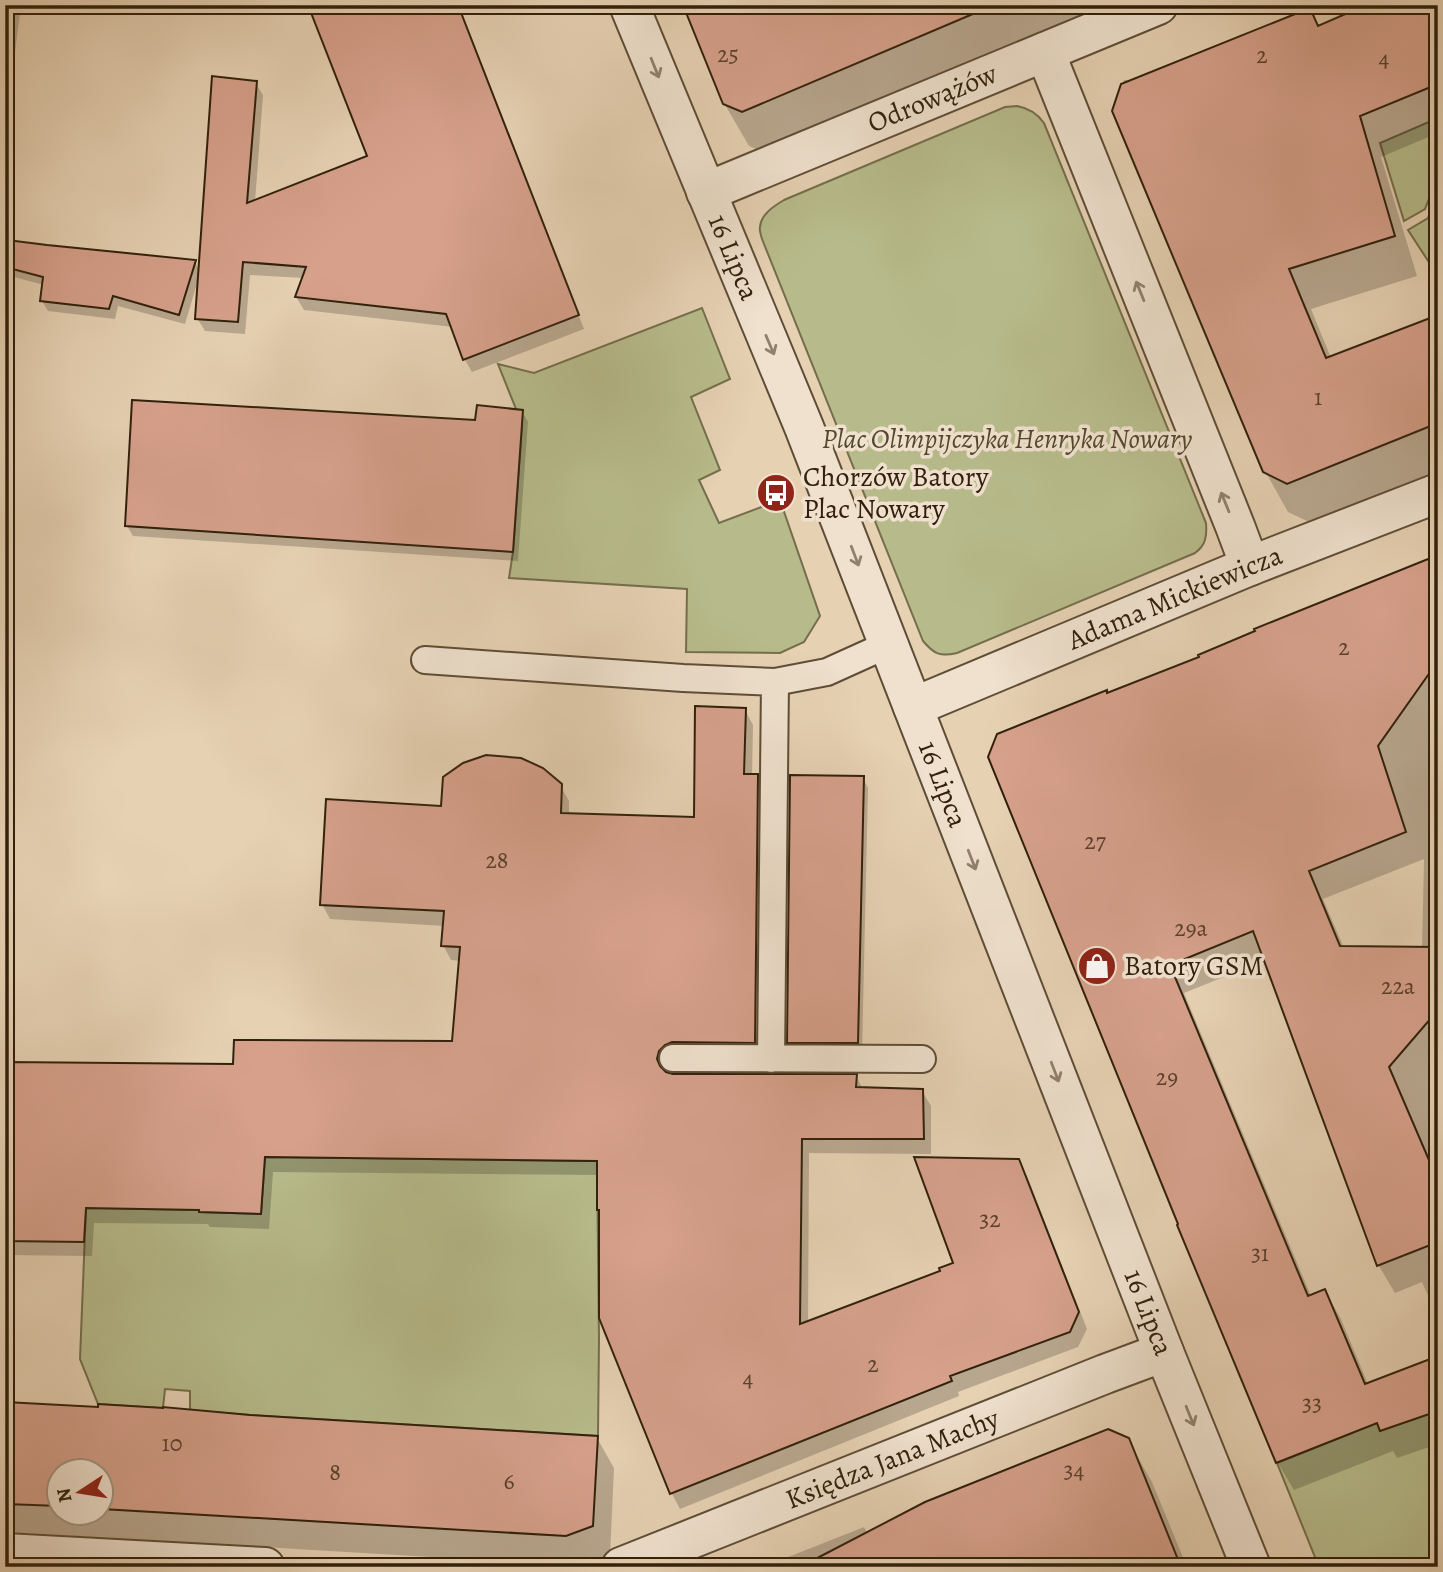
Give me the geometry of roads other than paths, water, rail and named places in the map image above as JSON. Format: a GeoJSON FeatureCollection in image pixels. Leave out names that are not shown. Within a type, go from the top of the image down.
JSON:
{"type":"FeatureCollection","features":[{"type":"Feature","properties":{"kind":"street","name":"16 Lipca"},"geometry":{"type":"LineString","coordinates":[[629,5],[804,427],[1164,1353],[1251,1567]]}},
{"type":"Feature","properties":{"kind":"street","name":"Odrowążów"},"geometry":{"type":"LineString","coordinates":[[706,192],[1158,5]]}},
{"type":"Feature","properties":{"kind":"street"},"geometry":{"type":"LineString","coordinates":[[1045,52],[1250,566]]}},
{"type":"Feature","properties":{"kind":"street","name":"Adama Mickiewicza"},"geometry":{"type":"LineString","coordinates":[[912,707],[1250,566],[1438,493]]}},
{"type":"Feature","properties":{"kind":"street","name":"Księdza Jana Machy"},"geometry":{"type":"LineString","coordinates":[[621,1567],[1164,1353]]}},
{"type":"Feature","properties":{"kind":"street"},"geometry":{"type":"LineString","coordinates":[[5,1553],[265,1567]]}},
{"type":"Feature","properties":{"kind":"lane"},"geometry":{"type":"LineString","coordinates":[[425,660],[775,682],[827,672],[889,644]]}},
{"type":"Feature","properties":{"kind":"lane"},"geometry":{"type":"LineString","coordinates":[[771,1059],[775,682]]}},
{"type":"Feature","properties":{"kind":"lane"},"geometry":{"type":"LineString","coordinates":[[673,1058],[922,1059]]}},
{"type":"Feature","properties":{"kind":"place","name":"Chorzów Batory Plac Nowary"},"geometry":{"type":"Point","coordinates":[776,493]}},
{"type":"Feature","properties":{"kind":"place","name":"Batory GSM"},"geometry":{"type":"Point","coordinates":[1097,966]}},
{"type":"Feature","properties":{"kind":"park label","name":"Plac Olimpijczyka Henryka Nowary"},"geometry":{"type":"Point","coordinates":[1007,439]}}]}
